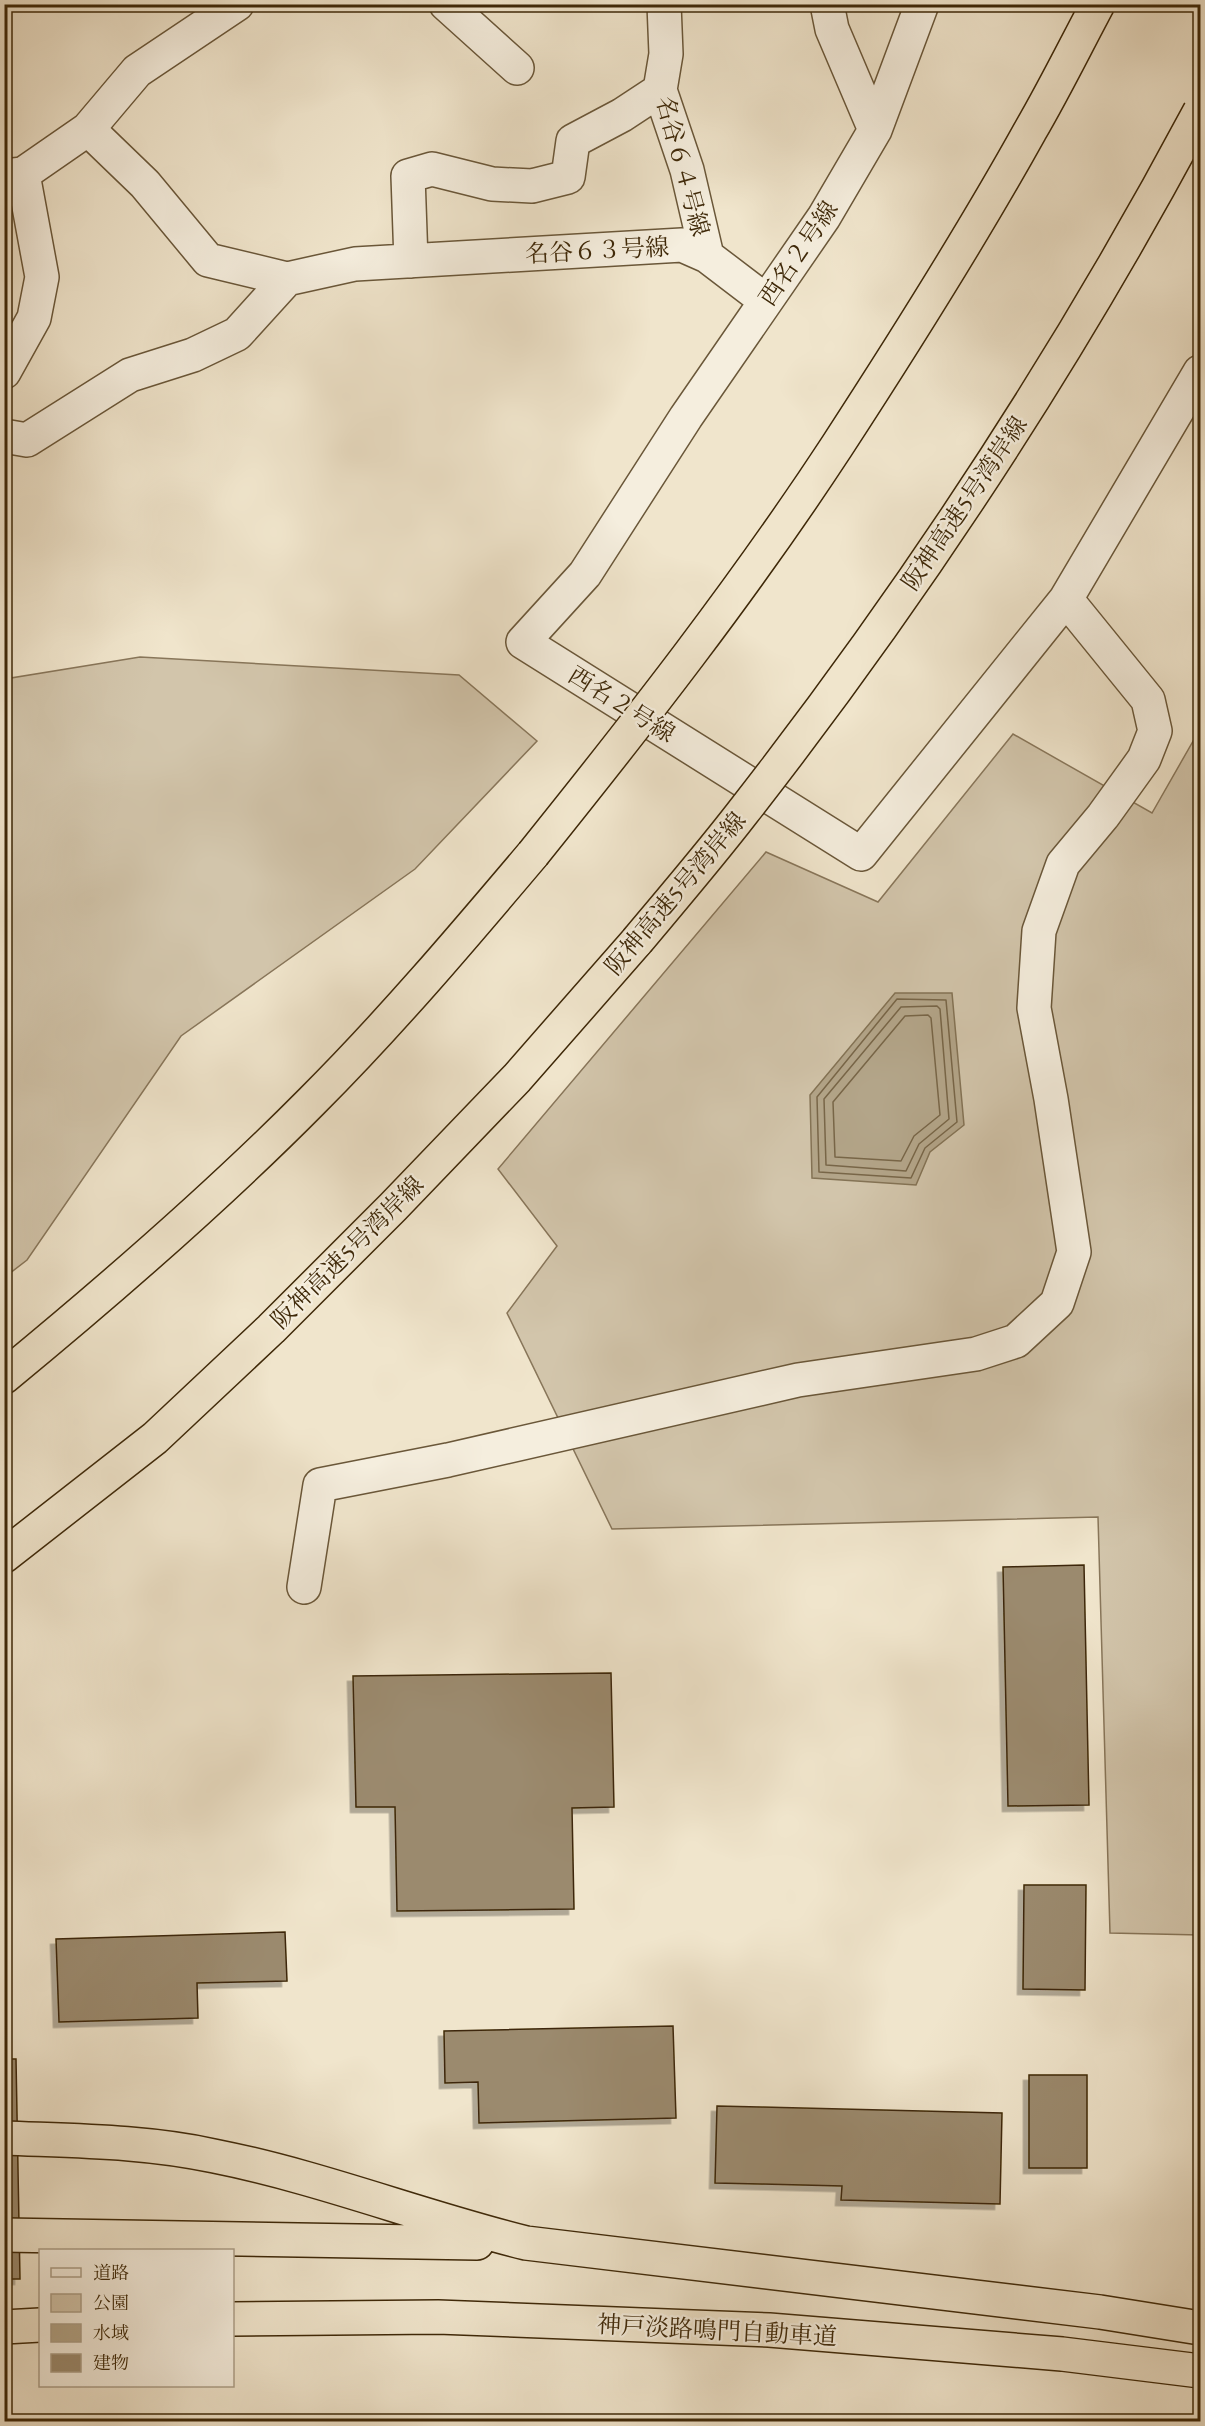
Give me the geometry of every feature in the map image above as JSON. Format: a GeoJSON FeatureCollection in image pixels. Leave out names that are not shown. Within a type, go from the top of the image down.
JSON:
{"type":"FeatureCollection","features":[{"type":"Feature","properties":{"kind":"highway"},"geometry":{"type":"LineString","coordinates":[[4,1377],[199,1210],[313,1100],[425,981],[533,854],[631,732],[731,597],[836,448],[937,291],[1031,131],[1098,4]]}},
{"type":"Feature","properties":{"kind":"highway","name":"阪神高速5号湾岸線"},"geometry":{"type":"LineString","coordinates":[[4,1556],[155,1438],[271,1329],[517,1078],[637,941],[750,803],[854,664],[958,516],[1060,357],[1155,197],[1200,111]]}},
{"type":"Feature","properties":{"kind":"highway"},"geometry":{"type":"LineString","coordinates":[[4,1576],[155,1438]]}},
{"type":"Feature","properties":{"kind":"highway"},"geometry":{"type":"LineString","coordinates":[[4,2138],[132,2144],[212,2155],[285,2172],[468,2229],[526,2243]]}},
{"type":"Feature","properties":{"kind":"highway"},"geometry":{"type":"LineString","coordinates":[[4,2235],[526,2243],[1088,2310],[1200,2328]]}},
{"type":"Feature","properties":{"kind":"highway","name":"神戸淡路鳴門自動車道"},"geometry":{"type":"LineString","coordinates":[[234,2319],[438,2317],[769,2330],[1062,2354],[1200,2371]]}},
{"type":"Feature","properties":{"kind":"highway"},"geometry":{"type":"LineString","coordinates":[[4,2327],[39,2325]]}},
{"type":"Feature","properties":{"kind":"street"},"geometry":{"type":"LineString","coordinates":[[4,372],[34,318],[42,277],[14,175],[88,129],[137,70],[237,4]]}},
{"type":"Feature","properties":{"kind":"street"},"geometry":{"type":"LineString","coordinates":[[446,4],[517,68]]}},
{"type":"Feature","properties":{"kind":"street","name":"名谷６４号線"},"geometry":{"type":"LineString","coordinates":[[664,4],[666,54],[660,90],[687,170],[707,256]]}},
{"type":"Feature","properties":{"kind":"street"},"geometry":{"type":"LineString","coordinates":[[827,4],[832,29],[875,130]]}},
{"type":"Feature","properties":{"kind":"street","name":"西名２号線"},"geometry":{"type":"LineString","coordinates":[[922,4],[875,130],[824,217],[686,417],[585,574],[523,642],[861,854],[1066,599],[1200,372]]}},
{"type":"Feature","properties":{"kind":"street"},"geometry":{"type":"LineString","coordinates":[[411,261],[408,176],[432,169],[492,184],[532,186],[568,177],[573,141],[622,115],[660,90]]}},
{"type":"Feature","properties":{"kind":"street"},"geometry":{"type":"LineString","coordinates":[[4,436],[27,440],[130,375],[193,355],[237,334],[287,279],[208,260],[145,184],[88,129]]}},
{"type":"Feature","properties":{"kind":"street","name":"名谷６３号線"},"geometry":{"type":"LineString","coordinates":[[287,279],[355,264],[682,245],[707,256],[766,302]]}},
{"type":"Feature","properties":{"kind":"street"},"geometry":{"type":"LineString","coordinates":[[304,1587],[320,1485],[448,1460],[798,1380],[976,1354],[1016,1341],[1057,1303],[1074,1252],[1051,1099],[1034,1008],[1039,931],[1063,864],[1103,816],[1144,759],[1155,731],[1149,699],[1066,599]]}},
{"type":"Feature","properties":{"kind":"green space"},"geometry":{"type":"Polygon","coordinates":[[[140,657],[459,675],[537,741],[415,869],[181,1036],[27,1260],[5,1277],[5,679],[140,657]]]}},
{"type":"Feature","properties":{"kind":"green space"},"geometry":{"type":"Polygon","coordinates":[[[1200,729],[1200,1935],[1110,1933],[1098,1517],[612,1529],[507,1313],[557,1246],[498,1169],[766,852],[878,902],[1013,734],[1152,813],[1200,729]]]}},
{"type":"Feature","properties":{"kind":"water"},"geometry":{"type":"Polygon","coordinates":[[[895,993],[952,993],[964,1125],[930,1152],[916,1185],[812,1178],[810,1095],[895,993]]]}},
{"type":"Feature","properties":{"kind":"building"},"geometry":{"type":"Polygon","coordinates":[[[1084,1565],[1089,1805],[1008,1806],[1003,1567],[1084,1565]]]}},
{"type":"Feature","properties":{"kind":"building"},"geometry":{"type":"Polygon","coordinates":[[[611,1673],[614,1807],[572,1808],[574,1909],[397,1911],[395,1807],[356,1807],[353,1676],[611,1673]]]}},
{"type":"Feature","properties":{"kind":"building"},"geometry":{"type":"Polygon","coordinates":[[[1024,1885],[1086,1885],[1085,1990],[1023,1989],[1024,1885]]]}},
{"type":"Feature","properties":{"kind":"building"},"geometry":{"type":"Polygon","coordinates":[[[285,1932],[287,1981],[197,1983],[198,2018],[59,2022],[56,1939],[285,1932]]]}},
{"type":"Feature","properties":{"kind":"building"},"geometry":{"type":"Polygon","coordinates":[[[9,1950],[9,2021],[4,2021],[4,1951],[9,1950]]]}},
{"type":"Feature","properties":{"kind":"building"},"geometry":{"type":"Polygon","coordinates":[[[673,2026],[676,2118],[479,2123],[478,2082],[445,2083],[444,2031],[673,2026]]]}},
{"type":"Feature","properties":{"kind":"building"},"geometry":{"type":"Polygon","coordinates":[[[4,2059],[16,2059],[20,2279],[4,2279],[4,2059]]]}},
{"type":"Feature","properties":{"kind":"building"},"geometry":{"type":"Polygon","coordinates":[[[1029,2075],[1087,2075],[1087,2168],[1029,2168],[1029,2075]]]}},
{"type":"Feature","properties":{"kind":"building"},"geometry":{"type":"Polygon","coordinates":[[[717,2106],[1002,2113],[1000,2204],[841,2200],[842,2186],[715,2183],[717,2106]]]}}]}
